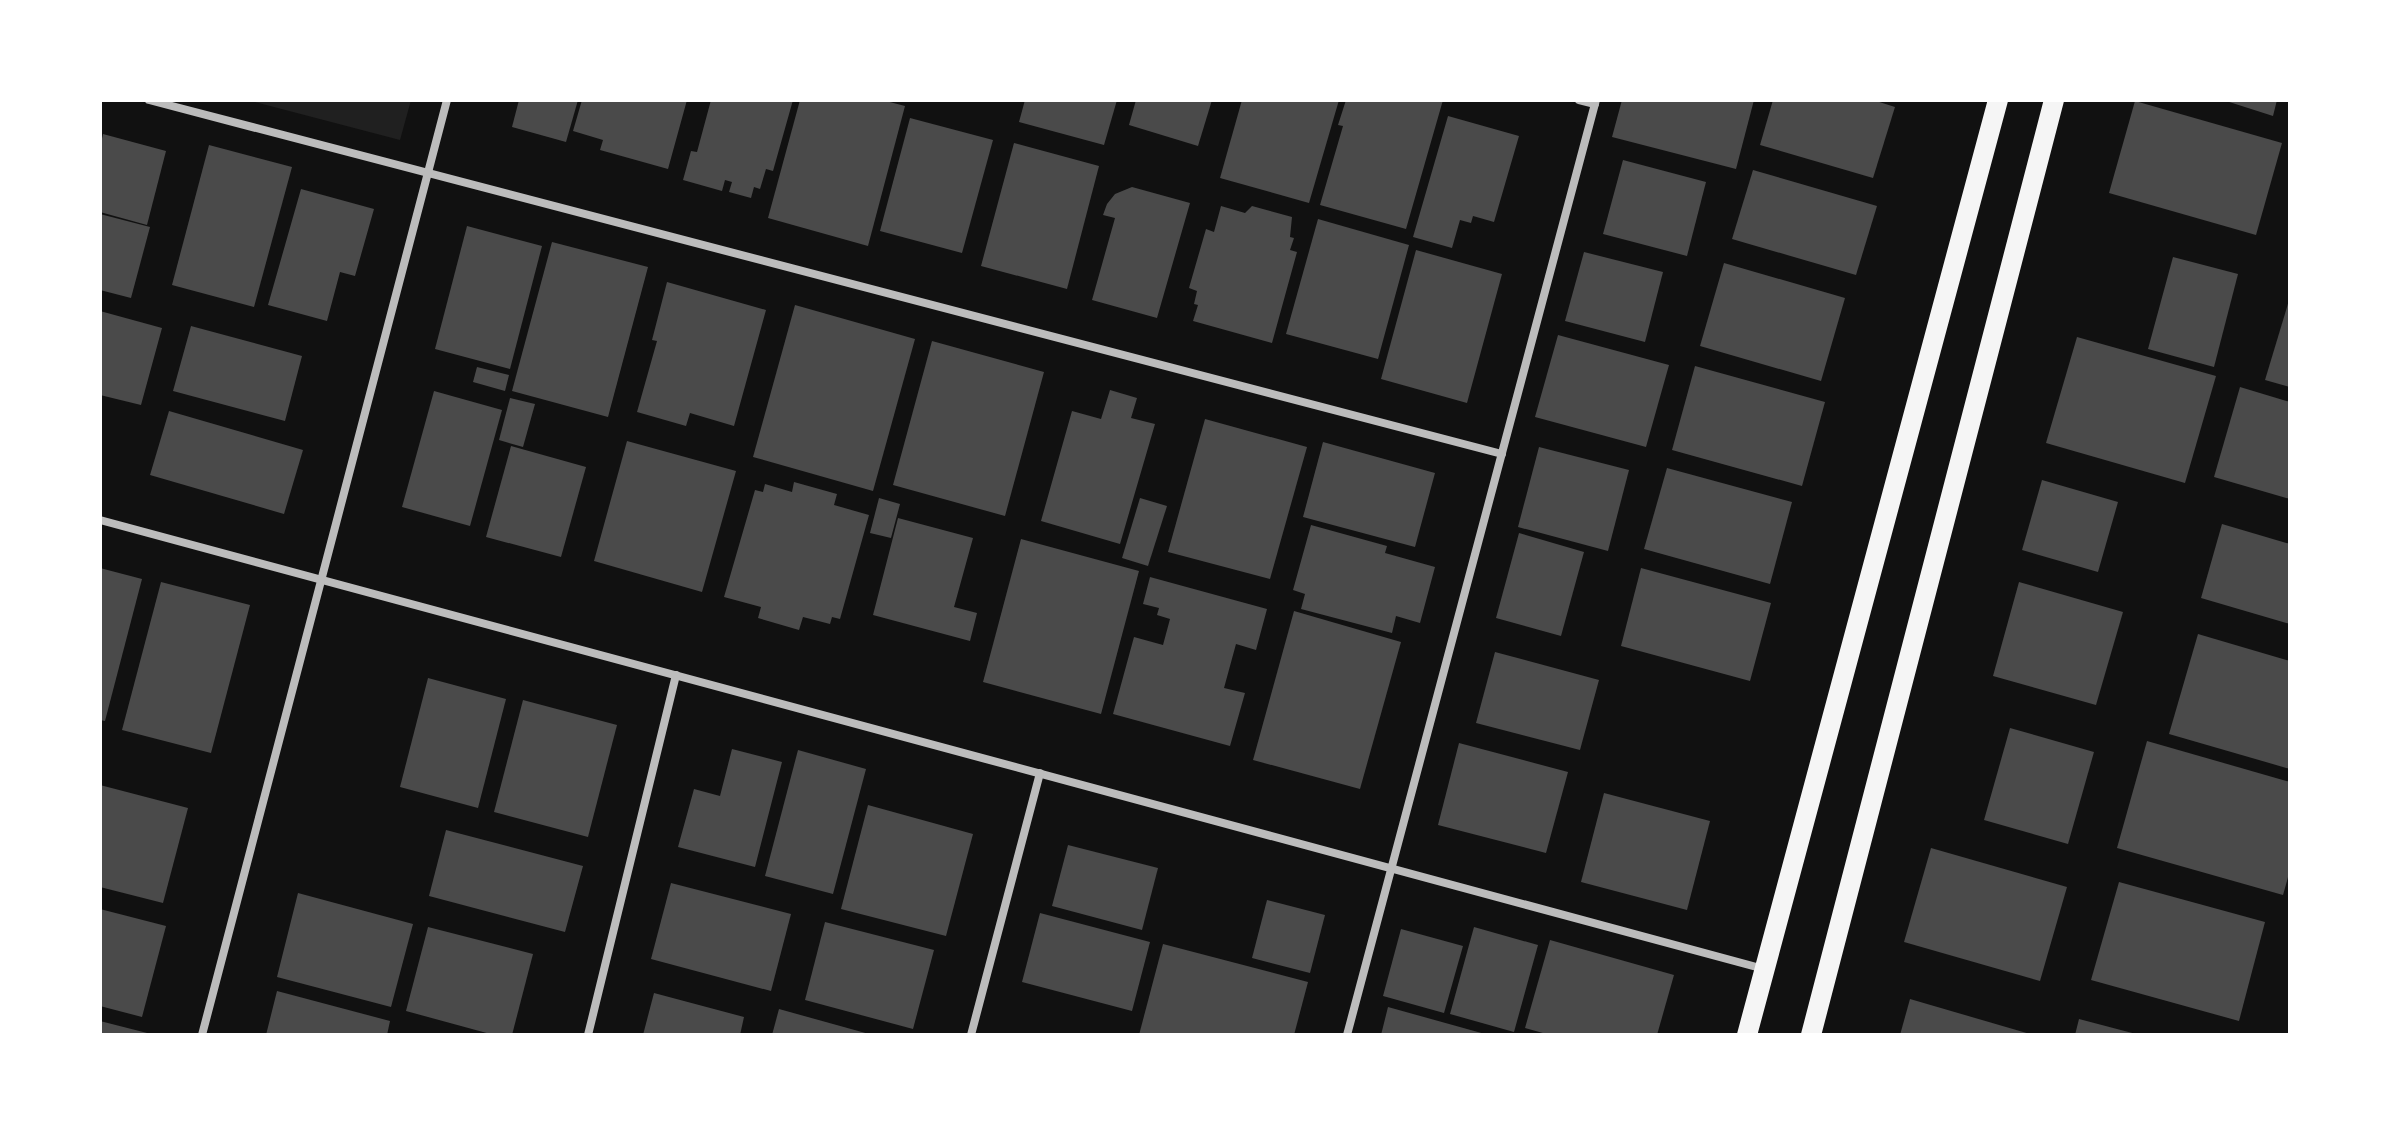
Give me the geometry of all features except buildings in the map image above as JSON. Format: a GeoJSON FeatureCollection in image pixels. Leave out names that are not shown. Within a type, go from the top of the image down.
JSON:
{"type":"FeatureCollection","features":[{"type":"Feature","properties":{"kind":"main road"},"geometry":{"type":"LineString","coordinates":[[1747,1035],[1998,100]]}},
{"type":"Feature","properties":{"kind":"main road"},"geometry":{"type":"LineString","coordinates":[[1811,1035],[2054,100]]}},
{"type":"Feature","properties":{"kind":"street"},"geometry":{"type":"LineString","coordinates":[[149,100],[1502,454]]}},
{"type":"Feature","properties":{"kind":"street"},"geometry":{"type":"LineString","coordinates":[[202,1035],[447,100]]}},
{"type":"Feature","properties":{"kind":"street"},"geometry":{"type":"LineString","coordinates":[[1347,1035],[1596,102],[1579,100]]}},
{"type":"Feature","properties":{"kind":"street"},"geometry":{"type":"LineString","coordinates":[[100,520],[1764,970]]}},
{"type":"Feature","properties":{"kind":"street"},"geometry":{"type":"LineString","coordinates":[[588,1035],[676,675]]}},
{"type":"Feature","properties":{"kind":"street"},"geometry":{"type":"LineString","coordinates":[[971,1035],[1040,773]]}},
{"type":"Feature","properties":{"kind":"shaded area"},"geometry":{"type":"Polygon","coordinates":[[[247,100],[411,100],[400,140],[247,100]]]}}]}
